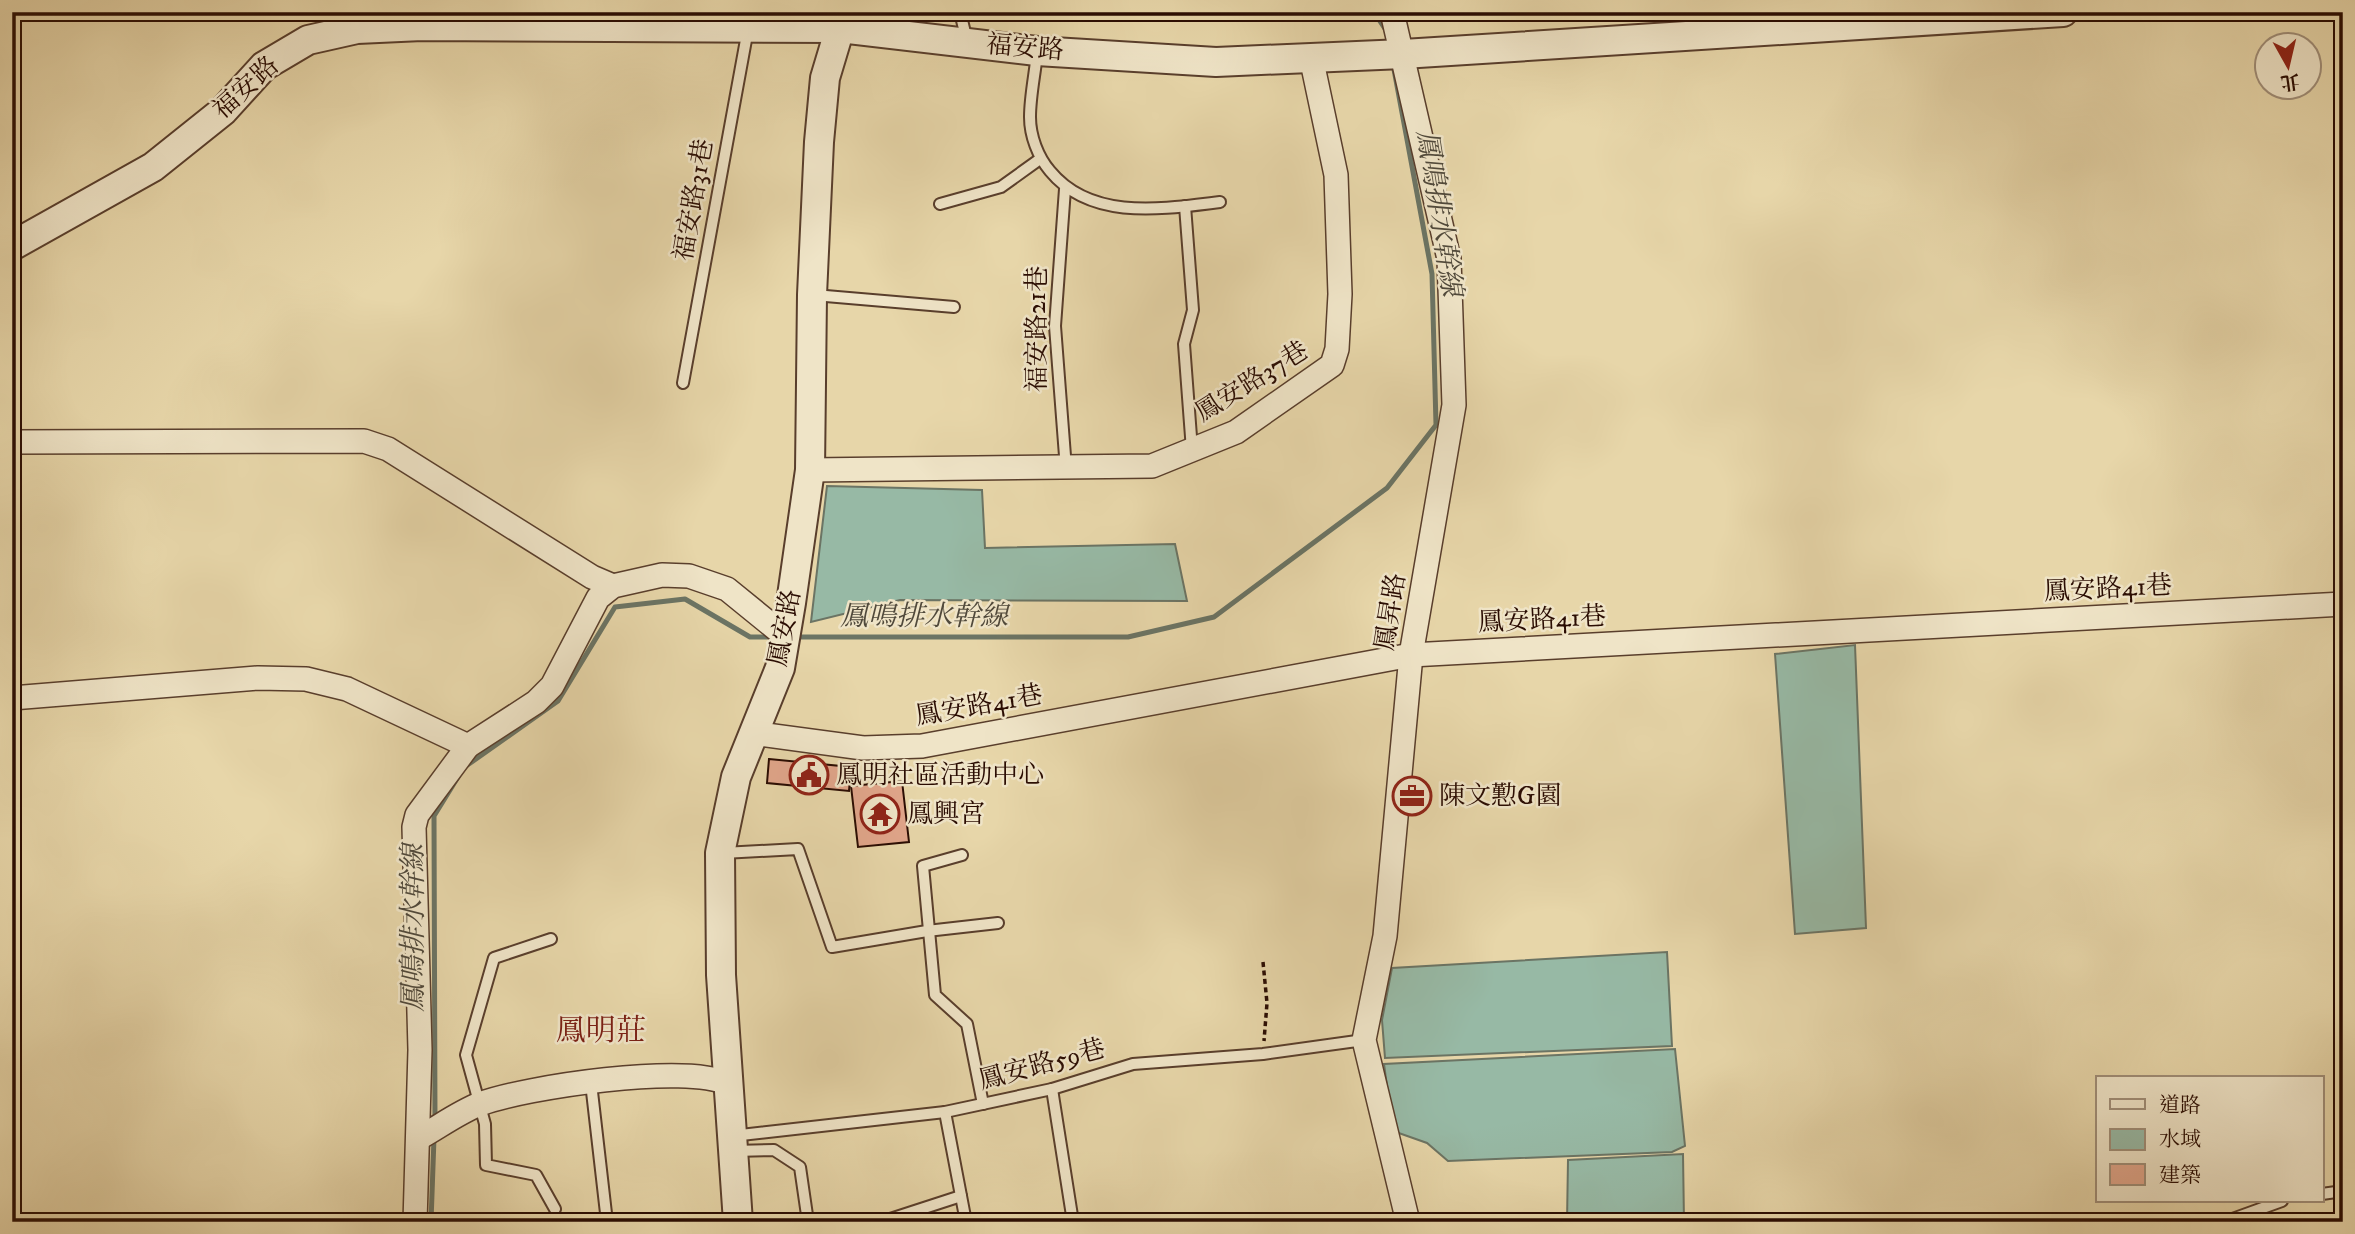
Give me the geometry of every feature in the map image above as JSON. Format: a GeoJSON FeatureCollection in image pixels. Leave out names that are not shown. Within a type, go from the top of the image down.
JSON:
{"type":"FeatureCollection","features":[{"type":"Feature","properties":{"kind":"street","name":"鳳昇路"},"geometry":{"type":"LineString","coordinates":[[1392,12],[1449,259],[1454,405],[1411,655],[1385,936],[1364,1040],[1408,1222]]}},
{"type":"Feature","properties":{"kind":"street","name":"福安路"},"geometry":{"type":"LineString","coordinates":[[12,246],[153,167],[223,111],[264,65],[308,40],[358,29],[422,26],[749,26],[834,20],[968,43],[1037,51],[1216,62],[1403,54],[2063,12]]}},
{"type":"Feature","properties":{"kind":"street","name":"鳳安路"},"geometry":{"type":"LineString","coordinates":[[738,1222],[718,914],[720,853],[736,777],[780,668],[810,470],[812,295],[824,91],[834,20]]}},
{"type":"Feature","properties":{"kind":"street","name":"鳳安路37巷"},"geometry":{"type":"LineString","coordinates":[[810,470],[1152,467],[1236,432],[1332,365],[1335,358],[1340,294],[1336,175],[1311,57]]}},
{"type":"Feature","properties":{"kind":"street"},"geometry":{"type":"LineString","coordinates":[[12,442],[364,441],[388,449],[581,570],[613,586]]}},
{"type":"Feature","properties":{"kind":"street"},"geometry":{"type":"LineString","coordinates":[[415,1222],[430,1132],[421,1049],[414,827],[417,815],[468,746],[536,702],[552,686],[598,598],[613,586],[662,575],[689,576],[727,589],[786,638]]}},
{"type":"Feature","properties":{"kind":"street","name":"鳳安路41巷"},"geometry":{"type":"LineString","coordinates":[[752,733],[863,748],[922,746],[1411,655],[2343,604]]}},
{"type":"Feature","properties":{"kind":"street"},"geometry":{"type":"LineString","coordinates":[[12,698],[258,678],[306,680],[347,689],[468,746]]}},
{"type":"Feature","properties":{"kind":"street"},"geometry":{"type":"LineString","coordinates":[[430,1132],[478,1104],[520,1092],[591,1083],[702,1077],[728,1084]]}},
{"type":"Feature","properties":{"kind":"lane"},"geometry":{"type":"LineString","coordinates":[[960,12],[968,43]]}},
{"type":"Feature","properties":{"kind":"lane","name":"福安路31巷"},"geometry":{"type":"LineString","coordinates":[[683,383],[749,26]]}},
{"type":"Feature","properties":{"kind":"lane"},"geometry":{"type":"LineString","coordinates":[[1037,51],[1030,119],[1040,159],[1065,189],[1085,200],[1109,205],[1160,208],[1220,202]]}},
{"type":"Feature","properties":{"kind":"lane"},"geometry":{"type":"LineString","coordinates":[[940,204],[982,195],[1000,187],[1040,159]]}},
{"type":"Feature","properties":{"kind":"lane","name":"福安路21巷"},"geometry":{"type":"LineString","coordinates":[[1065,189],[1055,326],[1066,469]]}},
{"type":"Feature","properties":{"kind":"lane"},"geometry":{"type":"LineString","coordinates":[[1185,206],[1194,310],[1184,344],[1192,450]]}},
{"type":"Feature","properties":{"kind":"lane"},"geometry":{"type":"LineString","coordinates":[[812,295],[954,307]]}},
{"type":"Feature","properties":{"kind":"lane"},"geometry":{"type":"LineString","coordinates":[[720,853],[798,849],[832,947],[927,931],[998,923]]}},
{"type":"Feature","properties":{"kind":"lane"},"geometry":{"type":"LineString","coordinates":[[962,855],[923,866],[927,931],[935,995],[967,1024],[983,1104]]}},
{"type":"Feature","properties":{"kind":"lane"},"geometry":{"type":"LineString","coordinates":[[551,939],[494,958],[466,1055],[485,1124],[486,1165],[536,1175],[555,1209]]}},
{"type":"Feature","properties":{"kind":"lane","name":"鳳安路59巷"},"geometry":{"type":"LineString","coordinates":[[733,1144],[945,1112],[1052,1089],[1133,1064],[1263,1054],[1364,1040]]}},
{"type":"Feature","properties":{"kind":"lane"},"geometry":{"type":"LineString","coordinates":[[591,1083],[607,1222]]}},
{"type":"Feature","properties":{"kind":"lane"},"geometry":{"type":"LineString","coordinates":[[1052,1089],[1073,1222]]}},
{"type":"Feature","properties":{"kind":"lane"},"geometry":{"type":"LineString","coordinates":[[945,1112],[966,1222]]}},
{"type":"Feature","properties":{"kind":"lane"},"geometry":{"type":"LineString","coordinates":[[733,1144],[775,1150],[800,1167],[808,1222]]}},
{"type":"Feature","properties":{"kind":"lane"},"geometry":{"type":"LineString","coordinates":[[2324,1194],[2343,1191]]}},
{"type":"Feature","properties":{"kind":"lane"},"geometry":{"type":"LineString","coordinates":[[881,1222],[961,1196]]}},
{"type":"Feature","properties":{"kind":"lane"},"geometry":{"type":"LineString","coordinates":[[2224,1222],[2279,1202]]}},
{"type":"Feature","properties":{"kind":"path"},"geometry":{"type":"LineString","coordinates":[[1263,962],[1267,1003],[1263,1054]]}},
{"type":"Feature","properties":{"kind":"water"},"geometry":{"type":"Polygon","coordinates":[[[827,486],[982,490],[985,548],[1175,544],[1187,601],[900,600],[811,622],[827,486]]]}},
{"type":"Feature","properties":{"kind":"water"},"geometry":{"type":"Polygon","coordinates":[[[1855,645],[1866,928],[1795,934],[1775,654],[1855,645]]]}},
{"type":"Feature","properties":{"kind":"water"},"geometry":{"type":"Polygon","coordinates":[[[1667,952],[1672,1046],[1385,1058],[1382,1020],[1392,968],[1667,952]]]}},
{"type":"Feature","properties":{"kind":"water"},"geometry":{"type":"Polygon","coordinates":[[[1675,1049],[1685,1146],[1672,1152],[1448,1161],[1427,1143],[1393,1131],[1384,1064],[1675,1049]]]}},
{"type":"Feature","properties":{"kind":"water"},"geometry":{"type":"Polygon","coordinates":[[[1683,1154],[1684,1222],[1567,1222],[1568,1160],[1683,1154]]]}},
{"type":"Feature","properties":{"kind":"building","name":"鳳明社區活動中心"},"geometry":{"type":"Polygon","coordinates":[[[769,759],[851,767],[849,791],[767,783],[769,759]]]}},
{"type":"Feature","properties":{"kind":"building","name":"鳳興宮"},"geometry":{"type":"Polygon","coordinates":[[[902,781],[909,842],[858,847],[851,786],[902,781]]]}},
{"type":"Feature","properties":{"kind":"waterway","name":"鳳鳴排水幹線"},"geometry":{"type":"LineString","coordinates":[[1374,12],[1386,30]]}},
{"type":"Feature","properties":{"kind":"waterway","name":"鳳鳴排水幹線"},"geometry":{"type":"LineString","coordinates":[[794,637],[1128,637],[1214,617],[1387,488],[1436,425],[1432,274],[1393,64]]}},
{"type":"Feature","properties":{"kind":"waterway","name":"鳳鳴排水幹線"},"geometry":{"type":"LineString","coordinates":[[466,766],[558,701],[615,607],[685,599],[750,637],[774,637]]}},
{"type":"Feature","properties":{"kind":"waterway","name":"鳳鳴排水幹線"},"geometry":{"type":"LineString","coordinates":[[435,1121],[434,816],[458,777]]}},
{"type":"Feature","properties":{"kind":"waterway","name":"鳳鳴排水幹線"},"geometry":{"type":"LineString","coordinates":[[431,1222],[434,1138]]}},
{"type":"Feature","properties":{"kind":"place","name":"鳳明社區活動中心"},"geometry":{"type":"Point","coordinates":[809,775]}},
{"type":"Feature","properties":{"kind":"place","name":"陳文懃G園"},"geometry":{"type":"Point","coordinates":[1412,796]}},
{"type":"Feature","properties":{"kind":"place","name":"鳳興宮"},"geometry":{"type":"Point","coordinates":[880,814]}},
{"type":"Feature","properties":{"kind":"district","name":"鳳明莊"},"geometry":{"type":"Point","coordinates":[601,1031]}}]}
